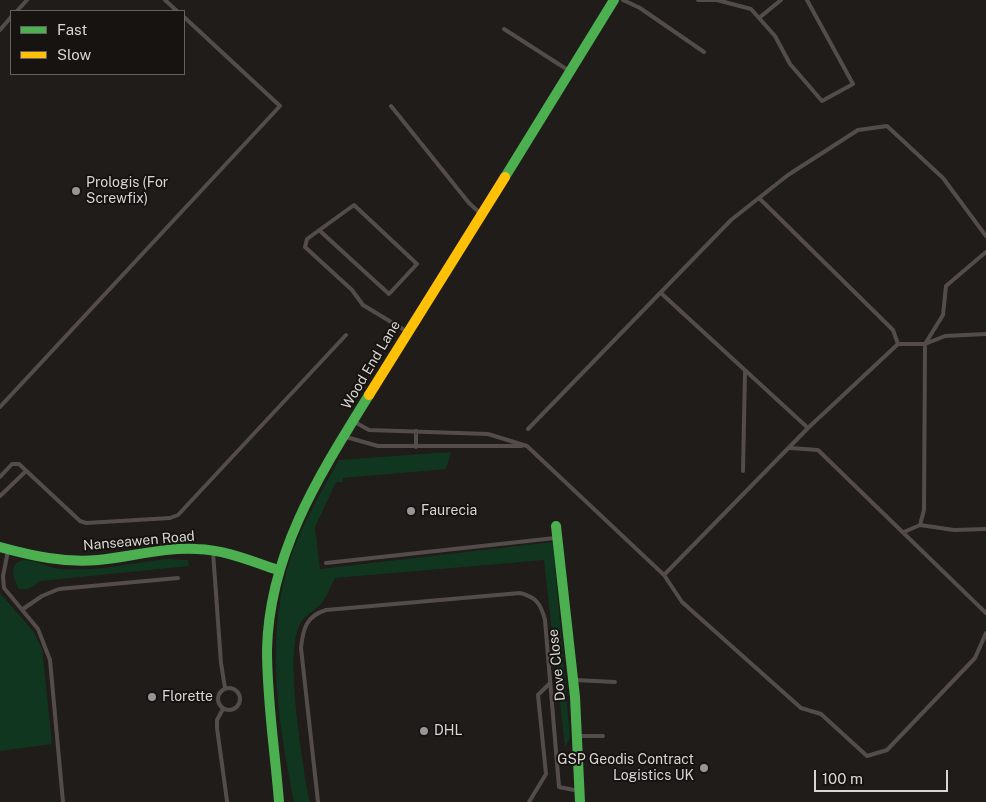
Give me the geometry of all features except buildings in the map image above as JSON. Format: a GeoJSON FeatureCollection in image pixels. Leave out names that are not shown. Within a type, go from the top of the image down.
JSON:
{"type":"FeatureCollection","features":[{"type":"Feature","properties":{"kind":"street","name":"Wood End Lane"},"geometry":{"type":"LineString","coordinates":[[279,802],[270,722],[266,654],[272,598],[278,570],[288,542],[304,504],[348,437],[353,421],[614,0]]}},
{"type":"Feature","properties":{"kind":"street","name":"Dove Close"},"geometry":{"type":"LineString","coordinates":[[556,526],[573,680],[580,797]]}},
{"type":"Feature","properties":{"kind":"street","name":"Nanseawen Road"},"geometry":{"type":"LineString","coordinates":[[4,548],[58,560],[83,561],[184,549],[212,550],[237,556],[278,570]]}},
{"type":"Feature","properties":{"kind":"street","name":"Wood End Lane"},"geometry":{"type":"LineString","coordinates":[[278,781],[284,802]]}},
{"type":"Feature","properties":{"kind":"lane"},"geometry":{"type":"LineString","coordinates":[[18,10],[27,0]]}},
{"type":"Feature","properties":{"kind":"lane"},"geometry":{"type":"LineString","coordinates":[[165,0],[176,10]]}},
{"type":"Feature","properties":{"kind":"lane"},"geometry":{"type":"LineString","coordinates":[[623,0],[640,8],[704,52]]}},
{"type":"Feature","properties":{"kind":"lane"},"geometry":{"type":"LineString","coordinates":[[698,0],[717,0],[751,9],[775,36],[790,64],[822,101],[853,84],[808,0]]}},
{"type":"Feature","properties":{"kind":"lane"},"geometry":{"type":"LineString","coordinates":[[759,18],[781,0]]}},
{"type":"Feature","properties":{"kind":"lane"},"geometry":{"type":"LineString","coordinates":[[0,30],[10,18]]}},
{"type":"Feature","properties":{"kind":"lane"},"geometry":{"type":"LineString","coordinates":[[0,407],[280,106],[185,18]]}},
{"type":"Feature","properties":{"kind":"lane"},"geometry":{"type":"LineString","coordinates":[[504,29],[571,72]]}},
{"type":"Feature","properties":{"kind":"lane"},"geometry":{"type":"LineString","coordinates":[[392,106],[469,203],[481,214]]}},
{"type":"Feature","properties":{"kind":"lane"},"geometry":{"type":"LineString","coordinates":[[528,429],[662,294],[731,220],[788,175],[858,130],[887,126],[942,178],[986,236]]}},
{"type":"Feature","properties":{"kind":"lane"},"geometry":{"type":"LineString","coordinates":[[759,198],[893,330],[898,344]]}},
{"type":"Feature","properties":{"kind":"lane"},"geometry":{"type":"LineString","coordinates":[[319,230],[389,294],[416,264],[354,205],[319,230],[307,239],[305,247],[352,290],[363,305],[407,332]]}},
{"type":"Feature","properties":{"kind":"lane"},"geometry":{"type":"LineString","coordinates":[[920,526],[924,510],[925,344],[943,315],[946,286],[986,252]]}},
{"type":"Feature","properties":{"kind":"lane"},"geometry":{"type":"LineString","coordinates":[[662,294],[808,428]]}},
{"type":"Feature","properties":{"kind":"lane"},"geometry":{"type":"LineString","coordinates":[[664,575],[808,428],[898,344],[925,344],[944,336],[986,334]]}},
{"type":"Feature","properties":{"kind":"lane"},"geometry":{"type":"LineString","coordinates":[[0,477],[16,463],[80,521],[86,523],[170,518],[178,515],[346,335]]}},
{"type":"Feature","properties":{"kind":"lane"},"geometry":{"type":"LineString","coordinates":[[744,471],[745,371]]}},
{"type":"Feature","properties":{"kind":"lane"},"geometry":{"type":"LineString","coordinates":[[353,421],[369,430],[488,434],[528,446],[664,575],[682,602],[801,708],[821,714],[868,756],[888,750],[975,658],[986,633]]}},
{"type":"Feature","properties":{"kind":"lane"},"geometry":{"type":"LineString","coordinates":[[416,431],[416,447]]}},
{"type":"Feature","properties":{"kind":"lane"},"geometry":{"type":"LineString","coordinates":[[348,437],[378,446],[528,446]]}},
{"type":"Feature","properties":{"kind":"lane"},"geometry":{"type":"LineString","coordinates":[[790,448],[818,450],[986,612]]}},
{"type":"Feature","properties":{"kind":"lane"},"geometry":{"type":"LineString","coordinates":[[0,496],[26,471]]}},
{"type":"Feature","properties":{"kind":"lane"},"geometry":{"type":"LineString","coordinates":[[904,532],[920,526],[954,530],[986,529]]}},
{"type":"Feature","properties":{"kind":"lane"},"geometry":{"type":"LineString","coordinates":[[326,563],[558,538]]}},
{"type":"Feature","properties":{"kind":"lane"},"geometry":{"type":"LineString","coordinates":[[4,548],[4,588],[38,629],[50,660],[63,802]]}},
{"type":"Feature","properties":{"kind":"lane"},"geometry":{"type":"LineString","coordinates":[[212,550],[221,663],[226,688]]}},
{"type":"Feature","properties":{"kind":"lane"},"geometry":{"type":"LineString","coordinates":[[23,609],[37,598],[58,589],[178,578]]}},
{"type":"Feature","properties":{"kind":"lane"},"geometry":{"type":"LineString","coordinates":[[318,802],[301,648],[304,625],[317,613],[520,593],[531,596],[541,606],[545,620],[559,786],[580,797]]}},
{"type":"Feature","properties":{"kind":"lane"},"geometry":{"type":"LineString","coordinates":[[573,680],[615,682]]}},
{"type":"Feature","properties":{"kind":"lane"},"geometry":{"type":"LineString","coordinates":[[529,802],[546,774],[538,695],[550,683]]}},
{"type":"Feature","properties":{"kind":"lane"},"geometry":{"type":"LineString","coordinates":[[223,709],[218,703],[218,696],[226,688]]}},
{"type":"Feature","properties":{"kind":"lane"},"geometry":{"type":"LineString","coordinates":[[223,709],[234,709],[240,700],[236,690],[226,688]]}},
{"type":"Feature","properties":{"kind":"lane"},"geometry":{"type":"LineString","coordinates":[[223,709],[217,720],[217,728],[227,802]]}},
{"type":"Feature","properties":{"kind":"lane"},"geometry":{"type":"LineString","coordinates":[[577,736],[603,736]]}},
{"type":"Feature","properties":{"kind":"green space"},"geometry":{"type":"Polygon","coordinates":[[[451,452],[446,469],[343,478],[343,482],[336,482],[315,527],[320,569],[553,542],[570,738],[565,747],[544,560],[335,578],[322,602],[301,622],[295,641],[294,683],[296,706],[310,802],[294,802],[280,716],[276,659],[280,602],[286,573],[302,529],[339,460],[451,452]]]}},
{"type":"Feature","properties":{"kind":"green space"},"geometry":{"type":"Polygon","coordinates":[[[167,559],[188,560],[189,566],[40,581],[31,588],[25,589],[19,589],[13,571],[15,564],[28,560],[59,569],[73,570],[167,559]]]}},
{"type":"Feature","properties":{"kind":"green space"},"geometry":{"type":"Polygon","coordinates":[[[0,593],[33,631],[42,649],[52,744],[0,751],[0,593]]]}},
{"type":"Feature","properties":{"kind":"traffic: fast"},"geometry":{"type":"LineString","coordinates":[[505,177],[614,0]]}},
{"type":"Feature","properties":{"kind":"traffic: fast"},"geometry":{"type":"LineString","coordinates":[[279,802],[267,669],[270,614],[277,580],[300,516],[333,455],[369,395]]}},
{"type":"Feature","properties":{"kind":"traffic: fast"},"geometry":{"type":"LineString","coordinates":[[556,526],[575,697],[580,802]]}},
{"type":"Feature","properties":{"kind":"traffic: fast"},"geometry":{"type":"LineString","coordinates":[[0,547],[49,558],[85,561],[172,549],[208,550],[238,556],[278,570]]}},
{"type":"Feature","properties":{"kind":"traffic: slow"},"geometry":{"type":"LineString","coordinates":[[369,395],[505,177]]}},
{"type":"Feature","properties":{"kind":"place","name":"Prologis (For Screwfix)"},"geometry":{"type":"Point","coordinates":[76,191]}},
{"type":"Feature","properties":{"kind":"place","name":"Faurecia"},"geometry":{"type":"Point","coordinates":[411,511]}},
{"type":"Feature","properties":{"kind":"place","name":"Florette"},"geometry":{"type":"Point","coordinates":[152,697]}},
{"type":"Feature","properties":{"kind":"place","name":"DHL"},"geometry":{"type":"Point","coordinates":[424,731]}},
{"type":"Feature","properties":{"kind":"place","name":"GSP Geodis Contract Logistics UK"},"geometry":{"type":"Point","coordinates":[704,768]}}]}
